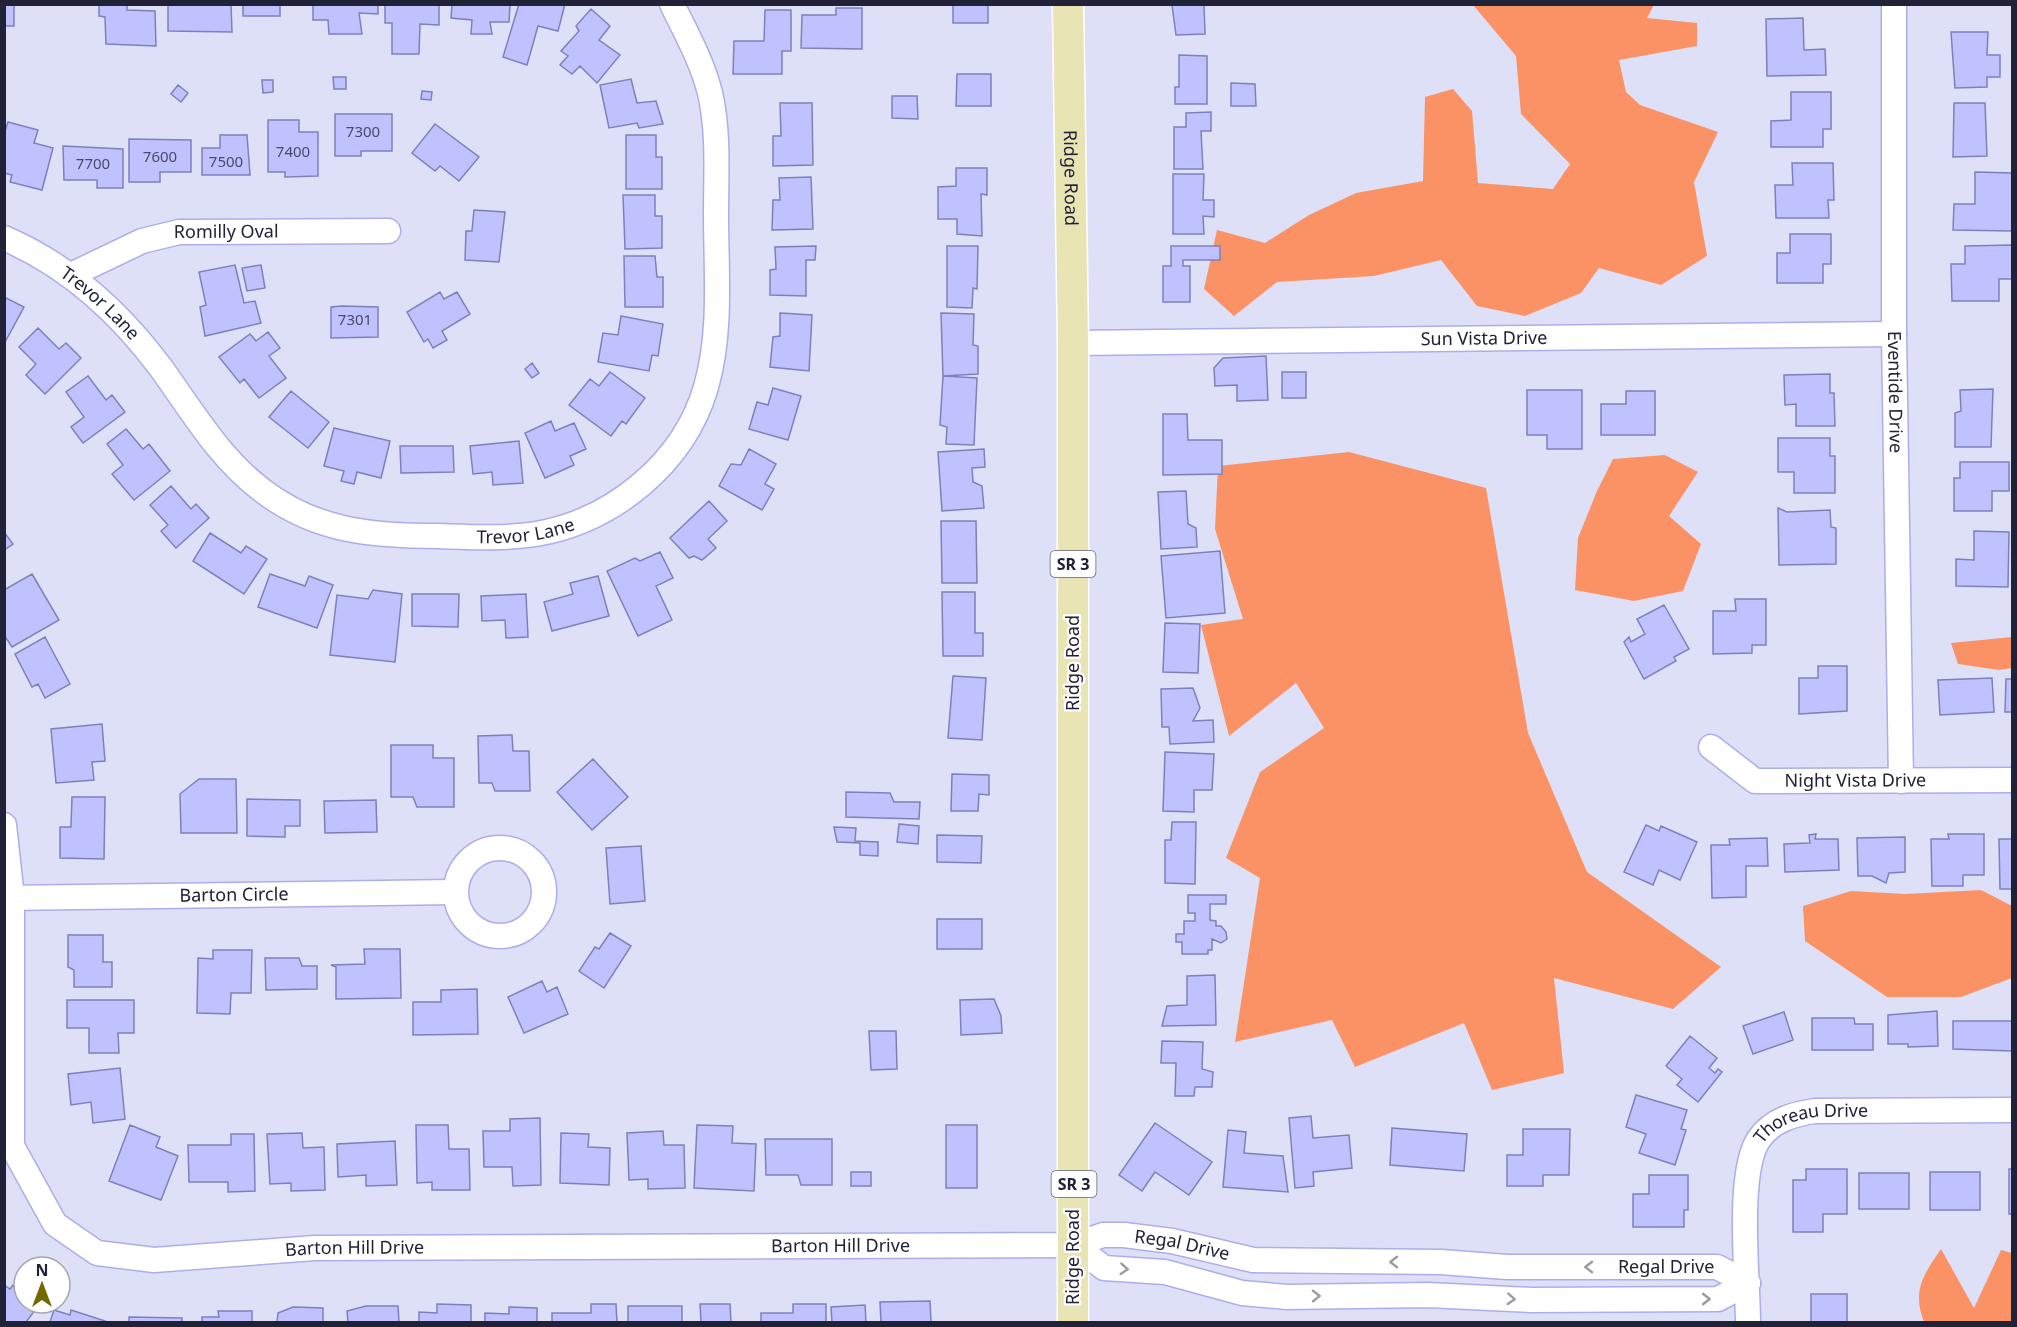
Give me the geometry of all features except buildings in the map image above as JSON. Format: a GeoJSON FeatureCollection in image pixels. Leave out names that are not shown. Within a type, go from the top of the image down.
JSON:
{"type":"FeatureCollection","features":[{"type":"Feature","properties":{"kind":"main road","name":"Ridge Road"},"geometry":{"type":"LineString","coordinates":[[1068,4],[1073,343],[1073,1323]]}},
{"type":"Feature","properties":{"kind":"street","name":"Trevor Lane"},"geometry":{"type":"LineString","coordinates":[[4,238],[51,260],[71,275],[105,307],[158,364],[214,442],[238,470],[264,492],[296,510],[329,524],[364,534],[387,536],[495,537],[534,534],[569,526],[620,502],[652,475],[674,452],[701,404],[711,368],[717,332],[716,133],[710,92],[694,49],[672,4]]}},
{"type":"Feature","properties":{"kind":"street","name":"Eventide Drive"},"geometry":{"type":"LineString","coordinates":[[1894,4],[1894,334],[1901,781]]}},
{"type":"Feature","properties":{"kind":"street","name":"Romilly Oval"},"geometry":{"type":"LineString","coordinates":[[71,275],[142,241],[179,232],[388,231]]}},
{"type":"Feature","properties":{"kind":"street","name":"Sun Vista Drive"},"geometry":{"type":"LineString","coordinates":[[1073,343],[1894,334]]}},
{"type":"Feature","properties":{"kind":"street","name":"Night Vista Drive"},"geometry":{"type":"LineString","coordinates":[[1711,747],[1755,781],[2013,780]]}},
{"type":"Feature","properties":{"kind":"street","name":"Barton Hill Drive"},"geometry":{"type":"LineString","coordinates":[[4,825],[8,898],[12,1146],[55,1224],[97,1253],[154,1260],[315,1248],[1074,1245]]}},
{"type":"Feature","properties":{"kind":"street","name":"Barton Circle"},"geometry":{"type":"LineString","coordinates":[[8,898],[455,892]]}},
{"type":"Feature","properties":{"kind":"street","name":"Thoreau Drive"},"geometry":{"type":"LineString","coordinates":[[1748,1323],[1746,1186],[1752,1150],[1760,1138],[1779,1121],[1798,1113],[1815,1111],[2013,1110]]}},
{"type":"Feature","properties":{"kind":"street","name":"Regal Drive"},"geometry":{"type":"LineString","coordinates":[[1074,1245],[1103,1235],[1124,1235],[1172,1241],[1253,1260],[1441,1262],[1508,1267],[1717,1267],[1748,1283]]}},
{"type":"Feature","properties":{"kind":"street","name":"Regal Drive"},"geometry":{"type":"LineString","coordinates":[[1074,1245],[1104,1268],[1165,1272],[1242,1293],[1287,1297],[1428,1295],[1532,1300],[1718,1299],[1748,1283]]}},
{"type":"Feature","properties":{"kind":"street"},"geometry":{"type":"LineString","coordinates":[[1358,1262],[1359,1296]]}},
{"type":"Feature","properties":{"kind":"shaded area"},"geometry":{"type":"Polygon","coordinates":[[[1473,5],[1654,5],[1647,18],[1697,23],[1697,46],[1619,60],[1626,92],[1640,105],[1718,132],[1694,182],[1707,256],[1661,285],[1599,268],[1581,293],[1525,316],[1477,306],[1441,260],[1374,276],[1277,282],[1234,316],[1204,289],[1217,230],[1265,243],[1309,215],[1356,193],[1423,181],[1425,97],[1453,89],[1472,111],[1478,183],[1553,189],[1570,164],[1521,114],[1516,56],[1473,5]]]}},
{"type":"Feature","properties":{"kind":"shaded area"},"geometry":{"type":"Polygon","coordinates":[[[1349,452],[1486,488],[1528,733],[1587,872],[1721,967],[1673,1009],[1554,978],[1564,1073],[1492,1090],[1464,1023],[1355,1067],[1332,1020],[1235,1042],[1260,878],[1226,858],[1260,772],[1324,728],[1296,683],[1229,736],[1201,625],[1243,619],[1215,529],[1218,466],[1349,452]]]}},
{"type":"Feature","properties":{"kind":"shaded area"},"geometry":{"type":"Polygon","coordinates":[[[1665,455],[1698,472],[1669,516],[1701,544],[1683,591],[1634,601],[1575,590],[1578,538],[1613,459],[1665,455]]]}},
{"type":"Feature","properties":{"kind":"shaded area"},"geometry":{"type":"Polygon","coordinates":[[[2012,637],[2012,668],[1999,670],[1958,664],[1951,643],[2012,637]]]}},
{"type":"Feature","properties":{"kind":"shaded area"},"geometry":{"type":"Polygon","coordinates":[[[1981,890],[2012,906],[2012,978],[1961,997],[1887,997],[1805,941],[1803,906],[1851,891],[1905,894],[1981,890]]]}},
{"type":"Feature","properties":{"kind":"shaded area"},"geometry":{"type":"Polygon","coordinates":[[[1941,1249],[1974,1308],[2001,1250],[2012,1253],[2012,1322],[1924,1322],[1919,1292],[1929,1267],[1941,1249]]]}}]}
